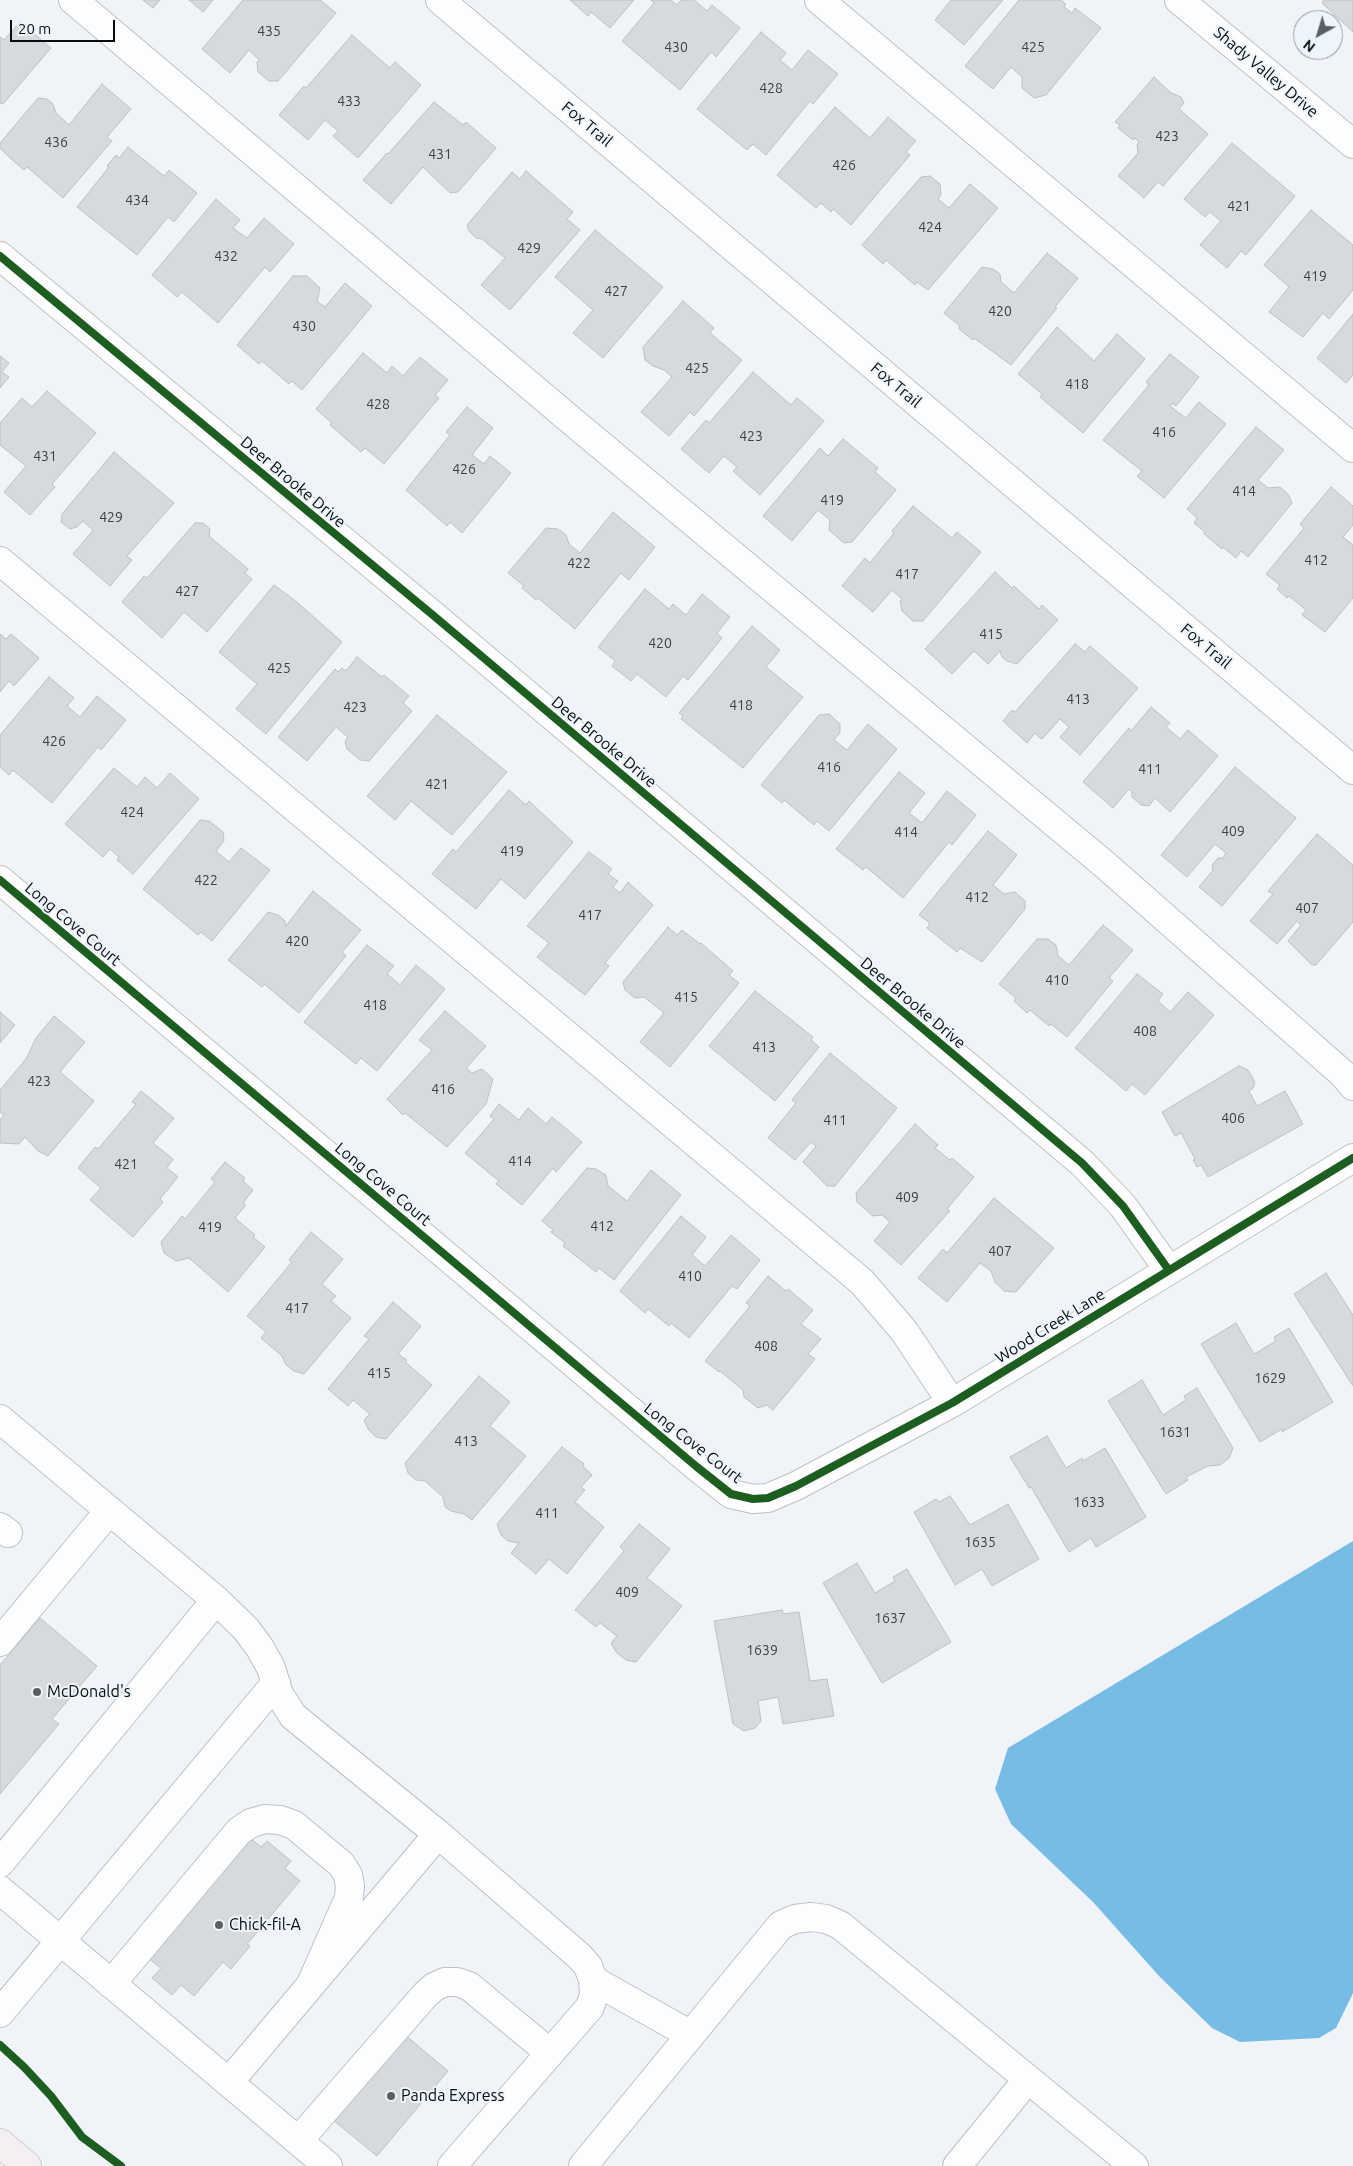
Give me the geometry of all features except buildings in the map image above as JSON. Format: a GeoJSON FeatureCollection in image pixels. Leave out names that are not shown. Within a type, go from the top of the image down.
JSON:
{"type":"FeatureCollection","features":[{"type":"Feature","properties":{"kind":"main road"},"geometry":{"type":"LineString","coordinates":[[0,2143],[27,2166]]}},
{"type":"Feature","properties":{"kind":"street"},"geometry":{"type":"LineString","coordinates":[[73,0],[577,426],[1104,864],[1343,1074],[1353,1086]]}},
{"type":"Feature","properties":{"kind":"street","name":"Fox Trail"},"geometry":{"type":"LineString","coordinates":[[440,0],[1353,770]]}},
{"type":"Feature","properties":{"kind":"street"},"geometry":{"type":"LineString","coordinates":[[818,0],[1353,448]]}},
{"type":"Feature","properties":{"kind":"street","name":"Shady Valley Drive"},"geometry":{"type":"LineString","coordinates":[[1179,0],[1353,144]]}},
{"type":"Feature","properties":{"kind":"street","name":"Deer Brooke Drive"},"geometry":{"type":"LineString","coordinates":[[0,256],[434,616],[1082,1164],[1123,1206],[1168,1269]]}},
{"type":"Feature","properties":{"kind":"street"},"geometry":{"type":"LineString","coordinates":[[0,561],[862,1282],[904,1331],[952,1403]]}},
{"type":"Feature","properties":{"kind":"street","name":"Long Cove Court"},"geometry":{"type":"LineString","coordinates":[[0,880],[698,1467],[731,1494],[753,1499]]}},
{"type":"Feature","properties":{"kind":"street","name":"Wood Creek Lane"},"geometry":{"type":"LineString","coordinates":[[753,1499],[768,1498],[796,1486],[952,1403],[1168,1269],[1353,1158]]}},
{"type":"Feature","properties":{"kind":"street"},"geometry":{"type":"LineString","coordinates":[[0,1419],[216,1600],[246,1629],[260,1648],[279,1694],[294,1716],[438,1834],[579,1956],[588,1966],[593,1980],[594,1994],[590,2007],[452,2166]]}},
{"type":"Feature","properties":{"kind":"street"},"geometry":{"type":"LineString","coordinates":[[0,1642],[109,1511]]}},
{"type":"Feature","properties":{"kind":"street"},"geometry":{"type":"LineString","coordinates":[[0,1863],[216,1600]]}},
{"type":"Feature","properties":{"kind":"street"},"geometry":{"type":"LineString","coordinates":[[0,2013],[276,1684]]}},
{"type":"Feature","properties":{"kind":"street"},"geometry":{"type":"LineString","coordinates":[[112,1984],[239,1831],[251,1823],[265,1820],[280,1820],[294,1825],[341,1864],[348,1875],[350,1886],[349,1898],[311,1984]]}},
{"type":"Feature","properties":{"kind":"street"},"geometry":{"type":"LineString","coordinates":[[229,2082],[438,1834]]}},
{"type":"Feature","properties":{"kind":"street"},"geometry":{"type":"LineString","coordinates":[[0,1890],[328,2166]]}},
{"type":"Feature","properties":{"kind":"street"},"geometry":{"type":"LineString","coordinates":[[584,2166],[781,1925],[795,1919],[811,1916],[826,1919],[840,1925],[1134,2166]]}},
{"type":"Feature","properties":{"kind":"street"},"geometry":{"type":"LineString","coordinates":[[593,1980],[690,2035]]}},
{"type":"Feature","properties":{"kind":"street"},"geometry":{"type":"LineString","coordinates":[[298,2141],[425,1995],[434,1987],[445,1982],[457,1982],[469,1986],[550,2053]]}},
{"type":"Feature","properties":{"kind":"street"},"geometry":{"type":"LineString","coordinates":[[958,2166],[1028,2079]]}},
{"type":"Feature","properties":{"kind":"water"},"geometry":{"type":"Polygon","coordinates":[[[1353,1541],[1353,1993],[1336,2028],[1319,2038],[1240,2042],[1212,2028],[1159,1976],[1093,1902],[1011,1824],[995,1789],[1008,1748],[1353,1541]]]}},
{"type":"Feature","properties":{"kind":"cycle path"},"geometry":{"type":"LineString","coordinates":[[0,256],[434,616],[1082,1163],[1123,1206],[1168,1269]]}},
{"type":"Feature","properties":{"kind":"cycle path"},"geometry":{"type":"LineString","coordinates":[[0,880],[697,1467],[731,1494],[753,1499],[768,1498],[796,1486],[952,1403],[1353,1158]]}},
{"type":"Feature","properties":{"kind":"cycle path"},"geometry":{"type":"LineString","coordinates":[[0,2045],[51,2096],[82,2137],[121,2166]]}},
{"type":"Feature","properties":{"kind":"place","name":"McDonald's"},"geometry":{"type":"Point","coordinates":[37,1692]}},
{"type":"Feature","properties":{"kind":"place","name":"Chick-fil-A"},"geometry":{"type":"Point","coordinates":[219,1925]}},
{"type":"Feature","properties":{"kind":"place","name":"Panda Express"},"geometry":{"type":"Point","coordinates":[391,2096]}}]}
